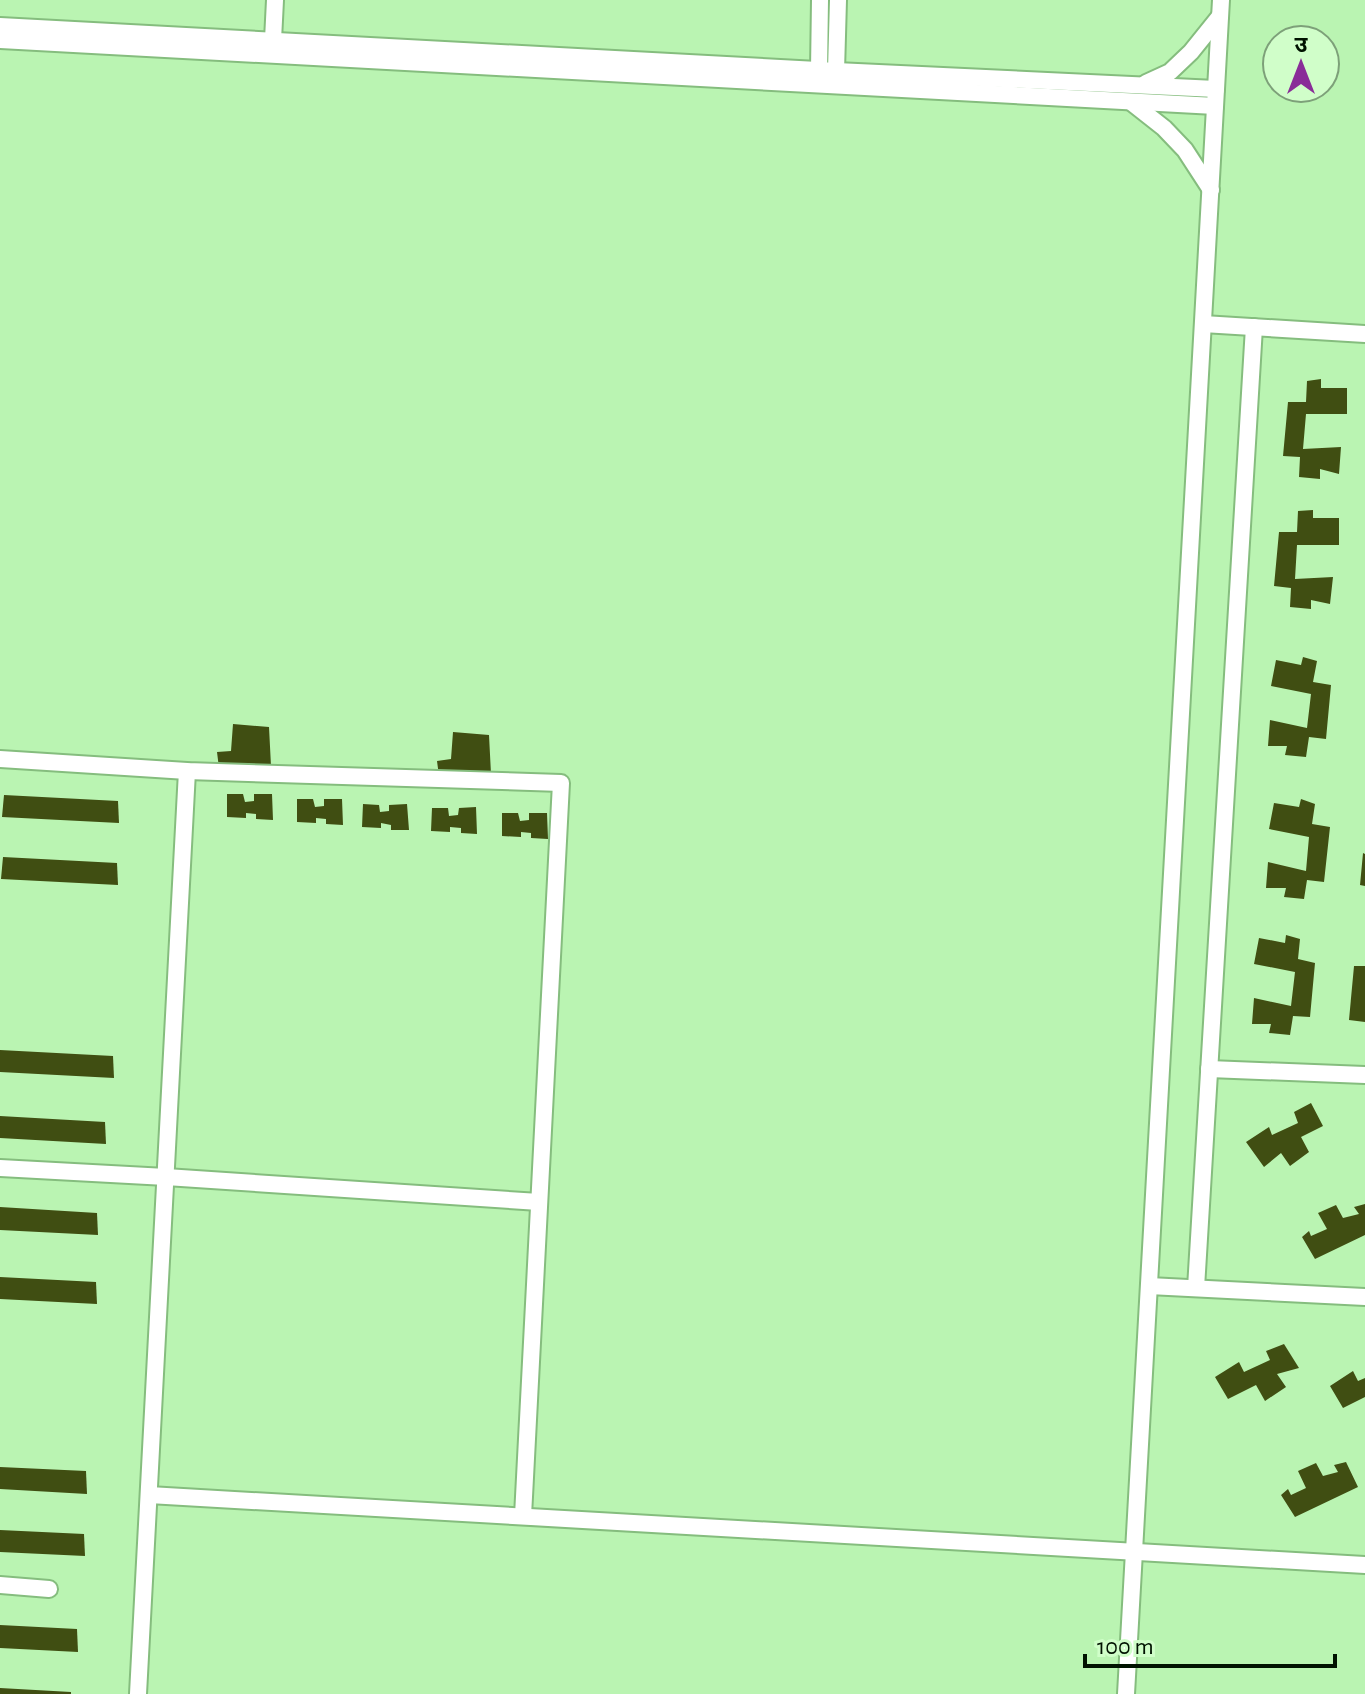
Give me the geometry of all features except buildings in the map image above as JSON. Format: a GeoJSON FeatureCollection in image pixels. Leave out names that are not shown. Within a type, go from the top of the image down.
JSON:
{"type":"FeatureCollection","features":[{"type":"Feature","properties":{"kind":"street"},"geometry":{"type":"LineString","coordinates":[[273,40],[275,0]]}},
{"type":"Feature","properties":{"kind":"street"},"geometry":{"type":"LineString","coordinates":[[820,0],[828,70]]}},
{"type":"Feature","properties":{"kind":"street"},"geometry":{"type":"LineString","coordinates":[[828,70],[838,0]]}},
{"type":"Feature","properties":{"kind":"street"},"geometry":{"type":"LineString","coordinates":[[1140,86],[1170,72],[1191,52],[1221,8]]}},
{"type":"Feature","properties":{"kind":"street"},"geometry":{"type":"LineString","coordinates":[[1126,1694],[1221,8]]}},
{"type":"Feature","properties":{"kind":"street"},"geometry":{"type":"LineString","coordinates":[[0,26],[1216,89]]}},
{"type":"Feature","properties":{"kind":"street"},"geometry":{"type":"LineString","coordinates":[[0,40],[1215,106]]}},
{"type":"Feature","properties":{"kind":"street"},"geometry":{"type":"LineString","coordinates":[[1131,102],[1164,128],[1185,150],[1211,190]]}},
{"type":"Feature","properties":{"kind":"street"},"geometry":{"type":"LineString","coordinates":[[1203,324],[1365,334]]}},
{"type":"Feature","properties":{"kind":"street"},"geometry":{"type":"LineString","coordinates":[[1196,1288],[1254,327]]}},
{"type":"Feature","properties":{"kind":"street"},"geometry":{"type":"LineString","coordinates":[[0,759],[187,771],[561,783],[523,1516]]}},
{"type":"Feature","properties":{"kind":"street"},"geometry":{"type":"LineString","coordinates":[[138,1694],[187,771]]}},
{"type":"Feature","properties":{"kind":"street"},"geometry":{"type":"LineString","coordinates":[[1209,1069],[1365,1075]]}},
{"type":"Feature","properties":{"kind":"street"},"geometry":{"type":"LineString","coordinates":[[0,1168],[539,1202]]}},
{"type":"Feature","properties":{"kind":"street"},"geometry":{"type":"LineString","coordinates":[[1149,1286],[1365,1297]]}},
{"type":"Feature","properties":{"kind":"street"},"geometry":{"type":"LineString","coordinates":[[149,1495],[1365,1565]]}},
{"type":"Feature","properties":{"kind":"street"},"geometry":{"type":"LineString","coordinates":[[0,1585],[49,1589]]}}]}
